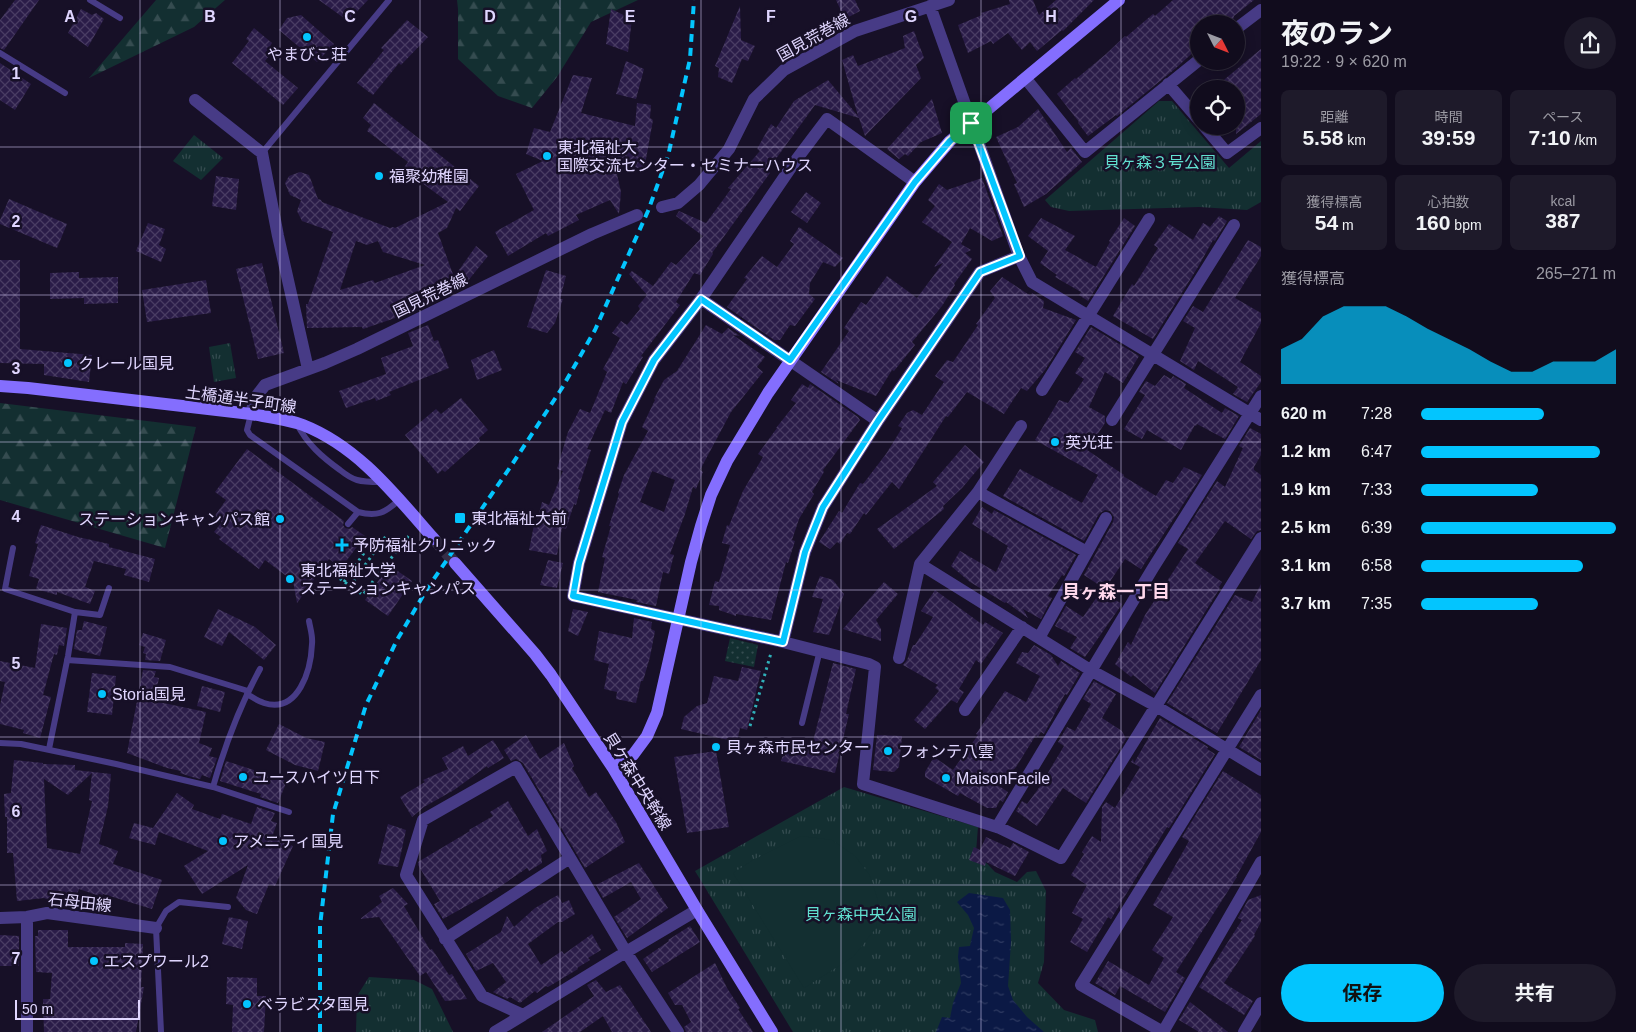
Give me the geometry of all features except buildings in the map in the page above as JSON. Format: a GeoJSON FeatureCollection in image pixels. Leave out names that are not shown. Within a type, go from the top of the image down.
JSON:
{"type":"FeatureCollection","features":[{"type":"Feature","properties":{"kind":"street","name":"国見荒巻線"},"geometry":{"type":"LineString","coordinates":[[662,207],[678,203],[699,185],[729,149],[754,99],[784,70],[855,31],[922,5],[949,0]]}},
{"type":"Feature","properties":{"kind":"street"},"geometry":{"type":"LineString","coordinates":[[613,768],[632,755],[647,736],[657,713],[696,544],[711,495],[727,461],[747,426],[790,360],[915,182],[950,141],[1119,0]]}},
{"type":"Feature","properties":{"kind":"street"},"geometry":{"type":"LineString","coordinates":[[922,5],[971,123],[1020,256],[1032,282],[1256,416]]}},
{"type":"Feature","properties":{"kind":"street"},"geometry":{"type":"LineString","coordinates":[[1245,23],[1261,10]]}},
{"type":"Feature","properties":{"kind":"street"},"geometry":{"type":"LineString","coordinates":[[1026,79],[1085,152],[1190,67]]}},
{"type":"Feature","properties":{"kind":"street"},"geometry":{"type":"LineString","coordinates":[[1168,84],[1190,110]]}},
{"type":"Feature","properties":{"kind":"street"},"geometry":{"type":"LineString","coordinates":[[195,100],[262,153],[278,236],[308,369]]}},
{"type":"Feature","properties":{"kind":"street"},"geometry":{"type":"LineString","coordinates":[[915,182],[827,119],[796,160],[701,299],[654,360],[622,422],[579,563],[573,596],[820,650],[875,667],[863,784],[998,827],[1061,858],[1261,538]]}},
{"type":"Feature","properties":{"kind":"street"},"geometry":{"type":"LineString","coordinates":[[1212,135],[1227,153],[1261,128]]}},
{"type":"Feature","properties":{"kind":"street","name":"国見荒巻線"},"geometry":{"type":"LineString","coordinates":[[251,414],[255,398],[265,385],[357,349],[592,234],[637,215]]}},
{"type":"Feature","properties":{"kind":"street"},"geometry":{"type":"LineString","coordinates":[[1042,390],[1149,219]]}},
{"type":"Feature","properties":{"kind":"street"},"geometry":{"type":"LineString","coordinates":[[1112,420],[1234,225]]}},
{"type":"Feature","properties":{"kind":"street"},"geometry":{"type":"LineString","coordinates":[[778,641],[805,552],[823,507],[878,421],[980,272],[1020,256]]}},
{"type":"Feature","properties":{"kind":"street"},"geometry":{"type":"LineString","coordinates":[[701,299],[878,421]]}},
{"type":"Feature","properties":{"kind":"street","name":"土橋通半子町線"},"geometry":{"type":"LineString","coordinates":[[0,386],[251,414],[296,423],[322,434],[363,462],[384,482],[434,539]]}},
{"type":"Feature","properties":{"kind":"street"},"geometry":{"type":"LineString","coordinates":[[998,827],[1153,568],[1256,416],[1261,396]]}},
{"type":"Feature","properties":{"kind":"street"},"geometry":{"type":"LineString","coordinates":[[899,658],[920,564],[978,492],[1021,426]]}},
{"type":"Feature","properties":{"kind":"street"},"geometry":{"type":"LineString","coordinates":[[978,492],[1087,552]]}},
{"type":"Feature","properties":{"kind":"street"},"geometry":{"type":"LineString","coordinates":[[1039,638],[1106,518]]}},
{"type":"Feature","properties":{"kind":"street","name":"貝ケ森中央幹線"},"geometry":{"type":"LineString","coordinates":[[455,564],[535,654],[551,675],[613,768],[772,1032]]}},
{"type":"Feature","properties":{"kind":"street"},"geometry":{"type":"LineString","coordinates":[[920,564],[1092,671],[1156,706],[1261,770]]}},
{"type":"Feature","properties":{"kind":"street"},"geometry":{"type":"LineString","coordinates":[[965,710],[1022,627]]}},
{"type":"Feature","properties":{"kind":"street"},"geometry":{"type":"LineString","coordinates":[[1261,695],[1081,985],[1163,1032],[1261,862]]}},
{"type":"Feature","properties":{"kind":"street"},"geometry":{"type":"LineString","coordinates":[[523,1015],[482,996],[406,876],[423,820],[516,767],[626,952],[676,1031]]}},
{"type":"Feature","properties":{"kind":"street"},"geometry":{"type":"LineString","coordinates":[[445,939],[570,858]]}},
{"type":"Feature","properties":{"kind":"street"},"geometry":{"type":"LineString","coordinates":[[495,1032],[697,910]]}},
{"type":"Feature","properties":{"kind":"street","name":"石母田線"},"geometry":{"type":"LineString","coordinates":[[0,918],[27,917],[47,913],[156,928]]}},
{"type":"Feature","properties":{"kind":"street"},"geometry":{"type":"LineString","coordinates":[[27,917],[27,1032]]}},
{"type":"Feature","properties":{"kind":"street"},"geometry":{"type":"LineString","coordinates":[[1244,1032],[1261,1003]]}},
{"type":"Feature","properties":{"kind":"lane"},"geometry":{"type":"LineString","coordinates":[[90,0],[120,18]]}},
{"type":"Feature","properties":{"kind":"lane"},"geometry":{"type":"LineString","coordinates":[[262,153],[390,0]]}},
{"type":"Feature","properties":{"kind":"lane"},"geometry":{"type":"LineString","coordinates":[[0,53],[65,93]]}},
{"type":"Feature","properties":{"kind":"lane"},"geometry":{"type":"LineString","coordinates":[[251,414],[247,430],[250,435],[358,512],[369,515],[379,514],[399,500]]}},
{"type":"Feature","properties":{"kind":"lane"},"geometry":{"type":"LineString","coordinates":[[296,423],[312,446],[328,462],[359,481],[384,482]]}},
{"type":"Feature","properties":{"kind":"lane"},"geometry":{"type":"LineString","coordinates":[[348,524],[358,512]]}},
{"type":"Feature","properties":{"kind":"lane"},"geometry":{"type":"LineString","coordinates":[[13,548],[5,589],[74,612],[100,615],[109,588]]}},
{"type":"Feature","properties":{"kind":"lane"},"geometry":{"type":"LineString","coordinates":[[48,749],[67,660],[74,612]]}},
{"type":"Feature","properties":{"kind":"lane"},"geometry":{"type":"LineString","coordinates":[[67,660],[170,667],[248,692],[264,703],[277,704],[289,701],[301,688],[312,644],[309,621]]}},
{"type":"Feature","properties":{"kind":"lane"},"geometry":{"type":"LineString","coordinates":[[802,723],[820,650]]}},
{"type":"Feature","properties":{"kind":"lane"},"geometry":{"type":"LineString","coordinates":[[213,787],[227,741],[260,669]]}},
{"type":"Feature","properties":{"kind":"lane"},"geometry":{"type":"LineString","coordinates":[[0,742],[48,749],[213,787],[289,812]]}},
{"type":"Feature","properties":{"kind":"lane"},"geometry":{"type":"LineString","coordinates":[[161,1032],[156,928],[166,911],[179,902],[228,907]]}},
{"type":"Feature","properties":{"kind":"path"},"geometry":{"type":"LineString","coordinates":[[324,567],[363,595],[412,532]]}},
{"type":"Feature","properties":{"kind":"path"},"geometry":{"type":"LineString","coordinates":[[350,586],[386,536]]}},
{"type":"Feature","properties":{"kind":"path"},"geometry":{"type":"LineString","coordinates":[[357,547],[370,557]]}},
{"type":"Feature","properties":{"kind":"path"},"geometry":{"type":"LineString","coordinates":[[344,582],[364,552]]}},
{"type":"Feature","properties":{"kind":"path"},"geometry":{"type":"LineString","coordinates":[[750,726],[778,641]]}},
{"type":"Feature","properties":{"kind":"green space"},"geometry":{"type":"Polygon","coordinates":[[[156,0],[225,0],[194,27],[89,78],[156,0]]]}},
{"type":"Feature","properties":{"kind":"green space"},"geometry":{"type":"Polygon","coordinates":[[[457,0],[638,0],[591,22],[557,77],[532,108],[498,96],[458,59],[457,0]]]}},
{"type":"Feature","properties":{"kind":"green space","name":"貝ヶ森３号公園"},"geometry":{"type":"Polygon","coordinates":[[[1159,101],[1172,101],[1190,122],[1190,135],[1201,135],[1229,168],[1261,141],[1261,202],[1247,210],[1199,207],[1069,211],[1051,207],[1045,200],[1159,101]]]}},
{"type":"Feature","properties":{"kind":"green space"},"geometry":{"type":"Polygon","coordinates":[[[194,135],[223,158],[201,180],[173,161],[194,135]]]}},
{"type":"Feature","properties":{"kind":"green space"},"geometry":{"type":"Polygon","coordinates":[[[230,343],[236,378],[214,382],[209,347],[230,343]]]}},
{"type":"Feature","properties":{"kind":"green space"},"geometry":{"type":"Polygon","coordinates":[[[0,403],[196,427],[165,548],[0,500],[0,403]]]}},
{"type":"Feature","properties":{"kind":"green space"},"geometry":{"type":"Polygon","coordinates":[[[730,638],[758,645],[754,667],[725,661],[730,638]]]}},
{"type":"Feature","properties":{"kind":"green space","name":"貝ヶ森中央公園"},"geometry":{"type":"Polygon","coordinates":[[[844,787],[978,827],[976,852],[995,872],[1017,882],[1027,872],[1036,871],[1046,891],[1044,962],[1038,983],[1064,1010],[1095,1020],[1098,1032],[793,1032],[695,871],[844,787]]]}},
{"type":"Feature","properties":{"kind":"green space"},"geometry":{"type":"Polygon","coordinates":[[[801,836],[832,840],[855,856],[869,874],[878,900],[876,928],[853,957],[804,988],[733,873],[753,860],[801,836]]]}},
{"type":"Feature","properties":{"kind":"green space"},"geometry":{"type":"Polygon","coordinates":[[[369,977],[414,980],[432,989],[453,1032],[356,1032],[357,996],[369,977]]]}},
{"type":"Feature","properties":{"kind":"water"},"geometry":{"type":"Polygon","coordinates":[[[969,893],[1003,898],[1010,910],[1011,942],[1008,986],[1013,1000],[1027,1017],[1044,1032],[936,1032],[942,1017],[950,1018],[953,1003],[961,983],[958,957],[959,947],[970,946],[974,928],[968,915],[957,902],[969,893]]]}},
{"type":"Feature","properties":{"kind":"tunnel"},"geometry":{"type":"LineString","coordinates":[[434,539],[455,563]]}},
{"type":"Feature","properties":{"kind":"railway"},"geometry":{"type":"LineString","coordinates":[[320,1032],[320,926],[333,814],[366,705],[397,640],[427,589],[562,388],[595,330],[648,211],[668,156],[690,59],[694,0]]}},
{"type":"Feature","properties":{"kind":"place","name":"やまびこ荘"},"geometry":{"type":"Point","coordinates":[307,37]}},
{"type":"Feature","properties":{"kind":"place","name":"東北福祉大 国際交流センター・セミナーハウス"},"geometry":{"type":"Point","coordinates":[547,156]}},
{"type":"Feature","properties":{"kind":"place","name":"福聚幼稚園"},"geometry":{"type":"Point","coordinates":[379,176]}},
{"type":"Feature","properties":{"kind":"place","name":"クレール国見"},"geometry":{"type":"Point","coordinates":[68,363]}},
{"type":"Feature","properties":{"kind":"place","name":"英光荘"},"geometry":{"type":"Point","coordinates":[1055,442]}},
{"type":"Feature","properties":{"kind":"place","name":"東北福祉大前"},"geometry":{"type":"Point","coordinates":[460,518]}},
{"type":"Feature","properties":{"kind":"place","name":"ステーションキャンパス館"},"geometry":{"type":"Point","coordinates":[280,519]}},
{"type":"Feature","properties":{"kind":"place","name":"予防福祉クリニック"},"geometry":{"type":"Point","coordinates":[342,545]}},
{"type":"Feature","properties":{"kind":"place","name":"東北福祉大学 ステーションキャンパス"},"geometry":{"type":"Point","coordinates":[290,579]}},
{"type":"Feature","properties":{"kind":"place","name":"Storia国見"},"geometry":{"type":"Point","coordinates":[102,694]}},
{"type":"Feature","properties":{"kind":"place","name":"貝ヶ森市民センター"},"geometry":{"type":"Point","coordinates":[716,747]}},
{"type":"Feature","properties":{"kind":"place","name":"フォンテ八雲"},"geometry":{"type":"Point","coordinates":[888,751]}},
{"type":"Feature","properties":{"kind":"place","name":"ユースハイツ日下"},"geometry":{"type":"Point","coordinates":[243,777]}},
{"type":"Feature","properties":{"kind":"place","name":"MaisonFacile"},"geometry":{"type":"Point","coordinates":[946,778]}},
{"type":"Feature","properties":{"kind":"place","name":"アメニティ国見"},"geometry":{"type":"Point","coordinates":[223,841]}},
{"type":"Feature","properties":{"kind":"place","name":"エスプワール2"},"geometry":{"type":"Point","coordinates":[94,961]}},
{"type":"Feature","properties":{"kind":"place","name":"ベラビスタ国見"},"geometry":{"type":"Point","coordinates":[247,1004]}},
{"type":"Feature","properties":{"kind":"district","name":"貝ヶ森一丁目"},"geometry":{"type":"Point","coordinates":[1116,592]}},
{"type":"Feature","properties":{"kind":"route"},"geometry":{"type":"LineString","coordinates":[[971,123],[1020,256],[980,272],[878,421],[823,507],[805,552],[783,642],[573,596],[579,563],[622,422],[654,360],[701,299],[790,360],[915,182],[950,141],[971,123]]}}]}
